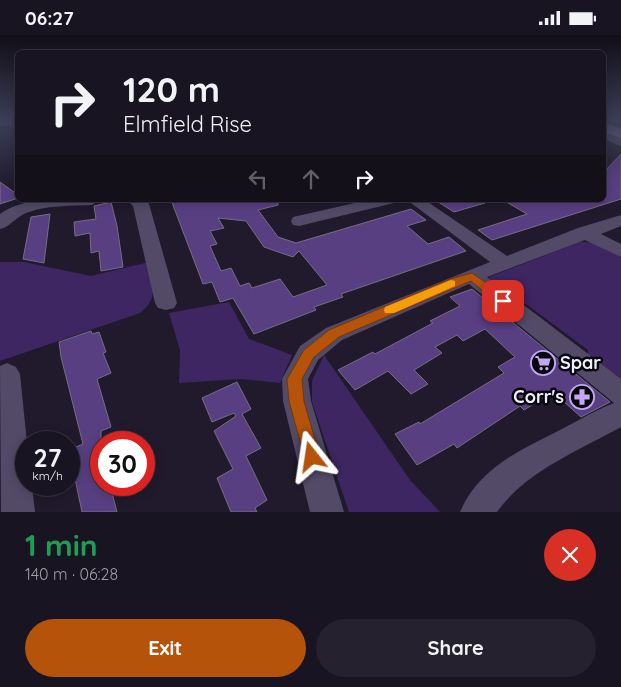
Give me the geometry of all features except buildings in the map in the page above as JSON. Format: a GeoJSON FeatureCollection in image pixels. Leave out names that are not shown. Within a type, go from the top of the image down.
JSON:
{"type":"FeatureCollection","features":[{"type":"Feature","properties":{"kind":"street"},"geometry":{"type":"LineString","coordinates":[[0,223],[11,214],[32,207],[75,202]]}},
{"type":"Feature","properties":{"kind":"street"},"geometry":{"type":"LineString","coordinates":[[139,202],[141,203],[166,303]]}},
{"type":"Feature","properties":{"kind":"street"},"geometry":{"type":"LineString","coordinates":[[299,221],[367,202]]}},
{"type":"Feature","properties":{"kind":"street"},"geometry":{"type":"LineString","coordinates":[[418,202],[505,263]]}},
{"type":"Feature","properties":{"kind":"street"},"geometry":{"type":"LineString","coordinates":[[328,512],[297,401],[295,379],[308,353],[334,334],[454,282],[472,277],[621,219]]}},
{"type":"Feature","properties":{"kind":"street"},"geometry":{"type":"LineString","coordinates":[[584,232],[621,251]]}},
{"type":"Feature","properties":{"kind":"street"},"geometry":{"type":"LineString","coordinates":[[472,277],[621,394]]}},
{"type":"Feature","properties":{"kind":"street"},"geometry":{"type":"LineString","coordinates":[[7,374],[18,512]]}},
{"type":"Feature","properties":{"kind":"street"},"geometry":{"type":"LineString","coordinates":[[477,512],[496,486],[516,469],[621,413]]}},
{"type":"Feature","properties":{"kind":"shaded area"},"geometry":{"type":"Polygon","coordinates":[[[580,242],[594,242],[621,257],[621,382],[587,357],[588,350],[526,304],[504,295],[489,277],[580,242]]]}},
{"type":"Feature","properties":{"kind":"shaded area"},"geometry":{"type":"Polygon","coordinates":[[[0,262],[24,262],[91,276],[149,262],[153,284],[152,296],[150,302],[140,313],[0,361],[0,262]]]}},
{"type":"Feature","properties":{"kind":"shaded area"},"geometry":{"type":"Polygon","coordinates":[[[229,302],[249,339],[292,355],[280,383],[241,379],[179,383],[180,350],[169,313],[229,302]]]}},
{"type":"Feature","properties":{"kind":"shaded area"},"geometry":{"type":"Polygon","coordinates":[[[324,355],[410,480],[440,512],[349,512],[312,402],[312,381],[324,355]]]}},
{"type":"Feature","properties":{"kind":"slow traffic"},"geometry":{"type":"LineString","coordinates":[[390,310],[451,283]]}},
{"type":"Feature","properties":{"kind":"place","name":"Spar"},"geometry":{"type":"Point","coordinates":[543,363]}},
{"type":"Feature","properties":{"kind":"place","name":"Corr's"},"geometry":{"type":"Point","coordinates":[582,397]}},
{"type":"Feature","properties":{"kind":"route"},"geometry":{"type":"LineString","coordinates":[[312,457],[297,401],[295,379],[308,353],[334,334],[454,282],[472,277],[503,301]]}}]}
